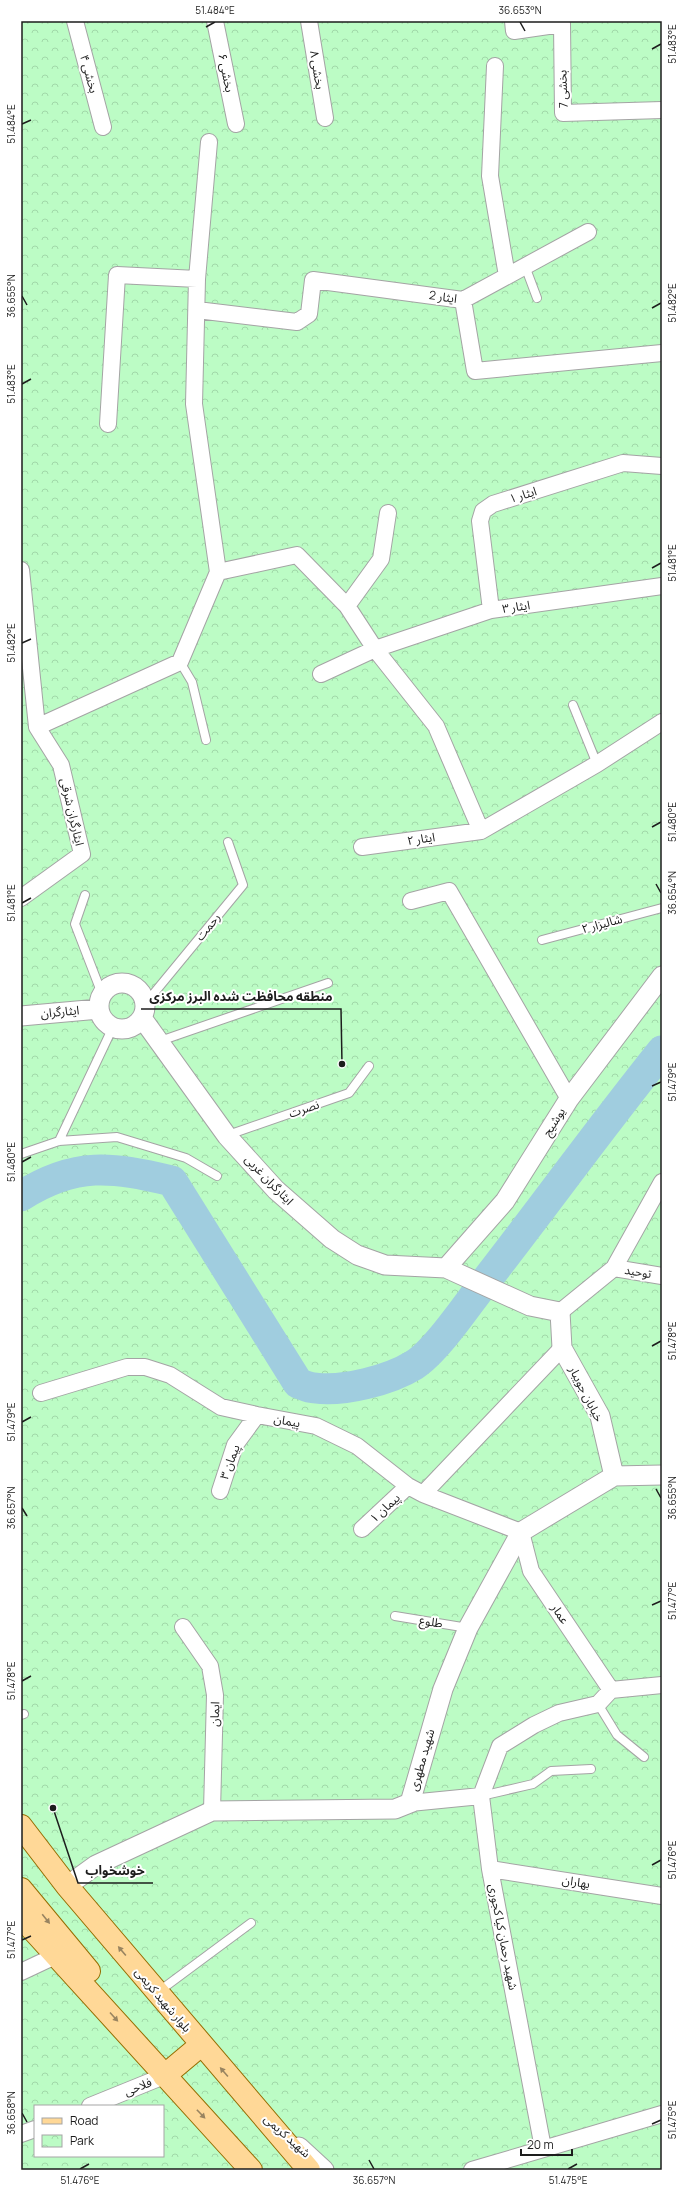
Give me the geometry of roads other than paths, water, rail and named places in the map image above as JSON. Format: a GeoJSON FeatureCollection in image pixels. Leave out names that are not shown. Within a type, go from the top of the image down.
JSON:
{"type":"FeatureCollection","features":[{"type":"Feature","properties":{"kind":"main road","name":"بلوار شهید کریمی"},"geometry":{"type":"LineString","coordinates":[[21,1826],[67,1886],[308,2170]]}},
{"type":"Feature","properties":{"kind":"main road"},"geometry":{"type":"LineString","coordinates":[[21,1838],[67,1886]]}},
{"type":"Feature","properties":{"kind":"main road"},"geometry":{"type":"LineString","coordinates":[[21,1889],[91,1974],[98,2000]]}},
{"type":"Feature","properties":{"kind":"main road"},"geometry":{"type":"LineString","coordinates":[[21,1917],[251,2170]]}},
{"type":"Feature","properties":{"kind":"main road"},"geometry":{"type":"LineString","coordinates":[[164,2076],[201,2045]]}},
{"type":"Feature","properties":{"kind":"main road"},"geometry":{"type":"LineString","coordinates":[[218,2132],[244,2170]]}},
{"type":"Feature","properties":{"kind":"street","name":"بخشی ۴"},"geometry":{"type":"LineString","coordinates":[[75,21],[103,127]]}},
{"type":"Feature","properties":{"kind":"street","name":"بخشی ۶"},"geometry":{"type":"LineString","coordinates":[[216,21],[236,124]]}},
{"type":"Feature","properties":{"kind":"street","name":"بخشی ۸"},"geometry":{"type":"LineString","coordinates":[[309,21],[324,118]]}},
{"type":"Feature","properties":{"kind":"street","name":"بخشی 7"},"geometry":{"type":"LineString","coordinates":[[514,21],[514,31],[562,24],[563,113],[662,110]]}},
{"type":"Feature","properties":{"kind":"street"},"geometry":{"type":"LineString","coordinates":[[495,66],[490,176],[506,276]]}},
{"type":"Feature","properties":{"kind":"street"},"geometry":{"type":"LineString","coordinates":[[21,570],[37,726],[180,662],[218,572],[194,404],[197,279],[209,142]]}},
{"type":"Feature","properties":{"kind":"street"},"geometry":{"type":"LineString","coordinates":[[463,300],[588,232]]}},
{"type":"Feature","properties":{"kind":"street"},"geometry":{"type":"LineString","coordinates":[[108,424],[117,275],[197,279]]}},
{"type":"Feature","properties":{"kind":"street","name":"ایثار 2"},"geometry":{"type":"LineString","coordinates":[[197,310],[297,322],[309,314],[313,280],[463,300],[474,371],[662,353]]}},
{"type":"Feature","properties":{"kind":"street","name":"ایثار ۱"},"geometry":{"type":"LineString","coordinates":[[491,610],[480,522],[483,511],[493,504],[623,463],[662,466]]}},
{"type":"Feature","properties":{"kind":"street"},"geometry":{"type":"LineString","coordinates":[[347,606],[381,559],[388,513]]}},
{"type":"Feature","properties":{"kind":"street"},"geometry":{"type":"LineString","coordinates":[[218,572],[297,555],[347,606],[375,649],[436,726],[481,831],[597,764],[662,722]]}},
{"type":"Feature","properties":{"kind":"street","name":"ایثار ۳"},"geometry":{"type":"LineString","coordinates":[[321,674],[375,649],[491,610],[662,586]]}},
{"type":"Feature","properties":{"kind":"street","name":"ایثارگران شرقی"},"geometry":{"type":"LineString","coordinates":[[21,898],[82,854],[61,765],[37,726]]}},
{"type":"Feature","properties":{"kind":"street","name":"ایثار ۲"},"geometry":{"type":"LineString","coordinates":[[362,847],[481,831]]}},
{"type":"Feature","properties":{"kind":"street"},"geometry":{"type":"LineString","coordinates":[[411,902],[448,891],[569,1100]]}},
{"type":"Feature","properties":{"kind":"street","name":"یوشیج"},"geometry":{"type":"LineString","coordinates":[[451,1270],[505,1201],[569,1100],[662,976]]}},
{"type":"Feature","properties":{"kind":"street"},"geometry":{"type":"LineString","coordinates":[[128,983],[136,987],[142,994],[144,1011],[129,1028],[113,1027],[106,1023],[101,1001],[113,984],[128,983]]}},
{"type":"Feature","properties":{"kind":"street","name":"ایثارگران"},"geometry":{"type":"LineString","coordinates":[[21,1016],[101,1001]]}},
{"type":"Feature","properties":{"kind":"street","name":"ایثارگران غربی"},"geometry":{"type":"LineString","coordinates":[[144,1011],[160,1041],[227,1136],[276,1190],[332,1239],[357,1256],[385,1265],[451,1270]]}},
{"type":"Feature","properties":{"kind":"street"},"geometry":{"type":"LineString","coordinates":[[451,1270],[530,1306],[560,1312],[614,1268],[662,1183]]}},
{"type":"Feature","properties":{"kind":"street","name":"توحید"},"geometry":{"type":"LineString","coordinates":[[614,1268],[662,1276]]}},
{"type":"Feature","properties":{"kind":"street","name":"خیابان جویبار"},"geometry":{"type":"LineString","coordinates":[[560,1312],[562,1348],[600,1416],[614,1476]]}},
{"type":"Feature","properties":{"kind":"street"},"geometry":{"type":"LineString","coordinates":[[423,1494],[562,1348]]}},
{"type":"Feature","properties":{"kind":"street","name":"پیمان"},"geometry":{"type":"LineString","coordinates":[[41,1393],[127,1366],[146,1367],[170,1375],[221,1407],[257,1416],[316,1426],[356,1446],[408,1486],[423,1494],[521,1532]]}},
{"type":"Feature","properties":{"kind":"street","name":"پیمان ۳"},"geometry":{"type":"LineString","coordinates":[[220,1491],[235,1445],[257,1416]]}},
{"type":"Feature","properties":{"kind":"street"},"geometry":{"type":"LineString","coordinates":[[521,1532],[614,1476],[662,1475]]}},
{"type":"Feature","properties":{"kind":"street","name":"پیمان ۱"},"geometry":{"type":"LineString","coordinates":[[362,1529],[408,1486]]}},
{"type":"Feature","properties":{"kind":"street","name":"شهید مطهری"},"geometry":{"type":"LineString","coordinates":[[67,1886],[96,1865],[212,1811],[395,1809],[410,1803],[443,1689],[468,1628],[521,1532]]}},
{"type":"Feature","properties":{"kind":"street","name":"عمار"},"geometry":{"type":"LineString","coordinates":[[521,1532],[531,1571],[611,1690]]}},
{"type":"Feature","properties":{"kind":"street","name":"ایمان"},"geometry":{"type":"LineString","coordinates":[[183,1627],[210,1666],[215,1695],[212,1811]]}},
{"type":"Feature","properties":{"kind":"street"},"geometry":{"type":"LineString","coordinates":[[410,1803],[481,1796],[500,1746],[534,1725],[559,1713],[598,1704],[611,1690],[662,1685]]}},
{"type":"Feature","properties":{"kind":"street","name":"شهید رحمان کیا کجوری"},"geometry":{"type":"LineString","coordinates":[[481,1796],[490,1869],[543,2148]]}},
{"type":"Feature","properties":{"kind":"street","name":"بهاران"},"geometry":{"type":"LineString","coordinates":[[490,1869],[662,1896]]}},
{"type":"Feature","properties":{"kind":"street"},"geometry":{"type":"LineString","coordinates":[[21,1972],[55,1956]]}},
{"type":"Feature","properties":{"kind":"street","name":"فلاحی"},"geometry":{"type":"LineString","coordinates":[[92,2105],[164,2076]]}},
{"type":"Feature","properties":{"kind":"street","name":"شهید کریمی"},"geometry":{"type":"LineString","coordinates":[[249,2101],[324,2170]]}},
{"type":"Feature","properties":{"kind":"street"},"geometry":{"type":"LineString","coordinates":[[472,2170],[662,2114]]}},
{"type":"Feature","properties":{"kind":"street"},"geometry":{"type":"LineString","coordinates":[[21,2134],[34,2128]]}},
{"type":"Feature","properties":{"kind":"lane"},"geometry":{"type":"LineString","coordinates":[[525,266],[537,298]]}},
{"type":"Feature","properties":{"kind":"lane"},"geometry":{"type":"LineString","coordinates":[[180,662],[192,682],[206,740]]}},
{"type":"Feature","properties":{"kind":"lane"},"geometry":{"type":"LineString","coordinates":[[573,705],[597,764]]}},
{"type":"Feature","properties":{"kind":"lane","name":"رحمت"},"geometry":{"type":"LineString","coordinates":[[144,1011],[242,885],[228,842]]}},
{"type":"Feature","properties":{"kind":"lane"},"geometry":{"type":"LineString","coordinates":[[85,895],[75,924],[101,1001]]}},
{"type":"Feature","properties":{"kind":"lane","name":"شالیزار ۲"},"geometry":{"type":"LineString","coordinates":[[542,940],[662,908]]}},
{"type":"Feature","properties":{"kind":"lane"},"geometry":{"type":"LineString","coordinates":[[160,1041],[328,983]]}},
{"type":"Feature","properties":{"kind":"lane"},"geometry":{"type":"LineString","coordinates":[[59,1141],[113,1027]]}},
{"type":"Feature","properties":{"kind":"lane","name":"نصرت"},"geometry":{"type":"LineString","coordinates":[[227,1136],[349,1093],[369,1066]]}},
{"type":"Feature","properties":{"kind":"lane"},"geometry":{"type":"LineString","coordinates":[[21,1154],[59,1141],[117,1137],[186,1158],[217,1176]]}},
{"type":"Feature","properties":{"kind":"lane","name":"طلوع"},"geometry":{"type":"LineString","coordinates":[[395,1616],[468,1628]]}},
{"type":"Feature","properties":{"kind":"lane"},"geometry":{"type":"LineString","coordinates":[[598,1704],[617,1735],[644,1757]]}},
{"type":"Feature","properties":{"kind":"lane"},"geometry":{"type":"LineString","coordinates":[[481,1796],[533,1784],[551,1771],[591,1769]]}},
{"type":"Feature","properties":{"kind":"lane"},"geometry":{"type":"LineString","coordinates":[[157,1992],[251,1923]]}},
{"type":"Feature","properties":{"kind":"waterway"},"geometry":{"type":"LineString","coordinates":[[21,1196],[59,1177],[77,1172],[95,1170],[112,1170],[172,1181],[298,1383],[311,1388],[326,1389],[366,1384],[380,1380],[414,1365],[422,1359],[440,1340],[662,1051]]}},
{"type":"Feature","properties":{"kind":"place","name":"منطقه محافظت شده البرز مرکزی"},"geometry":{"type":"Point","coordinates":[342,1064]}},
{"type":"Feature","properties":{"kind":"place","name":"خوشخواب"},"geometry":{"type":"Point","coordinates":[53,1808]}}]}
